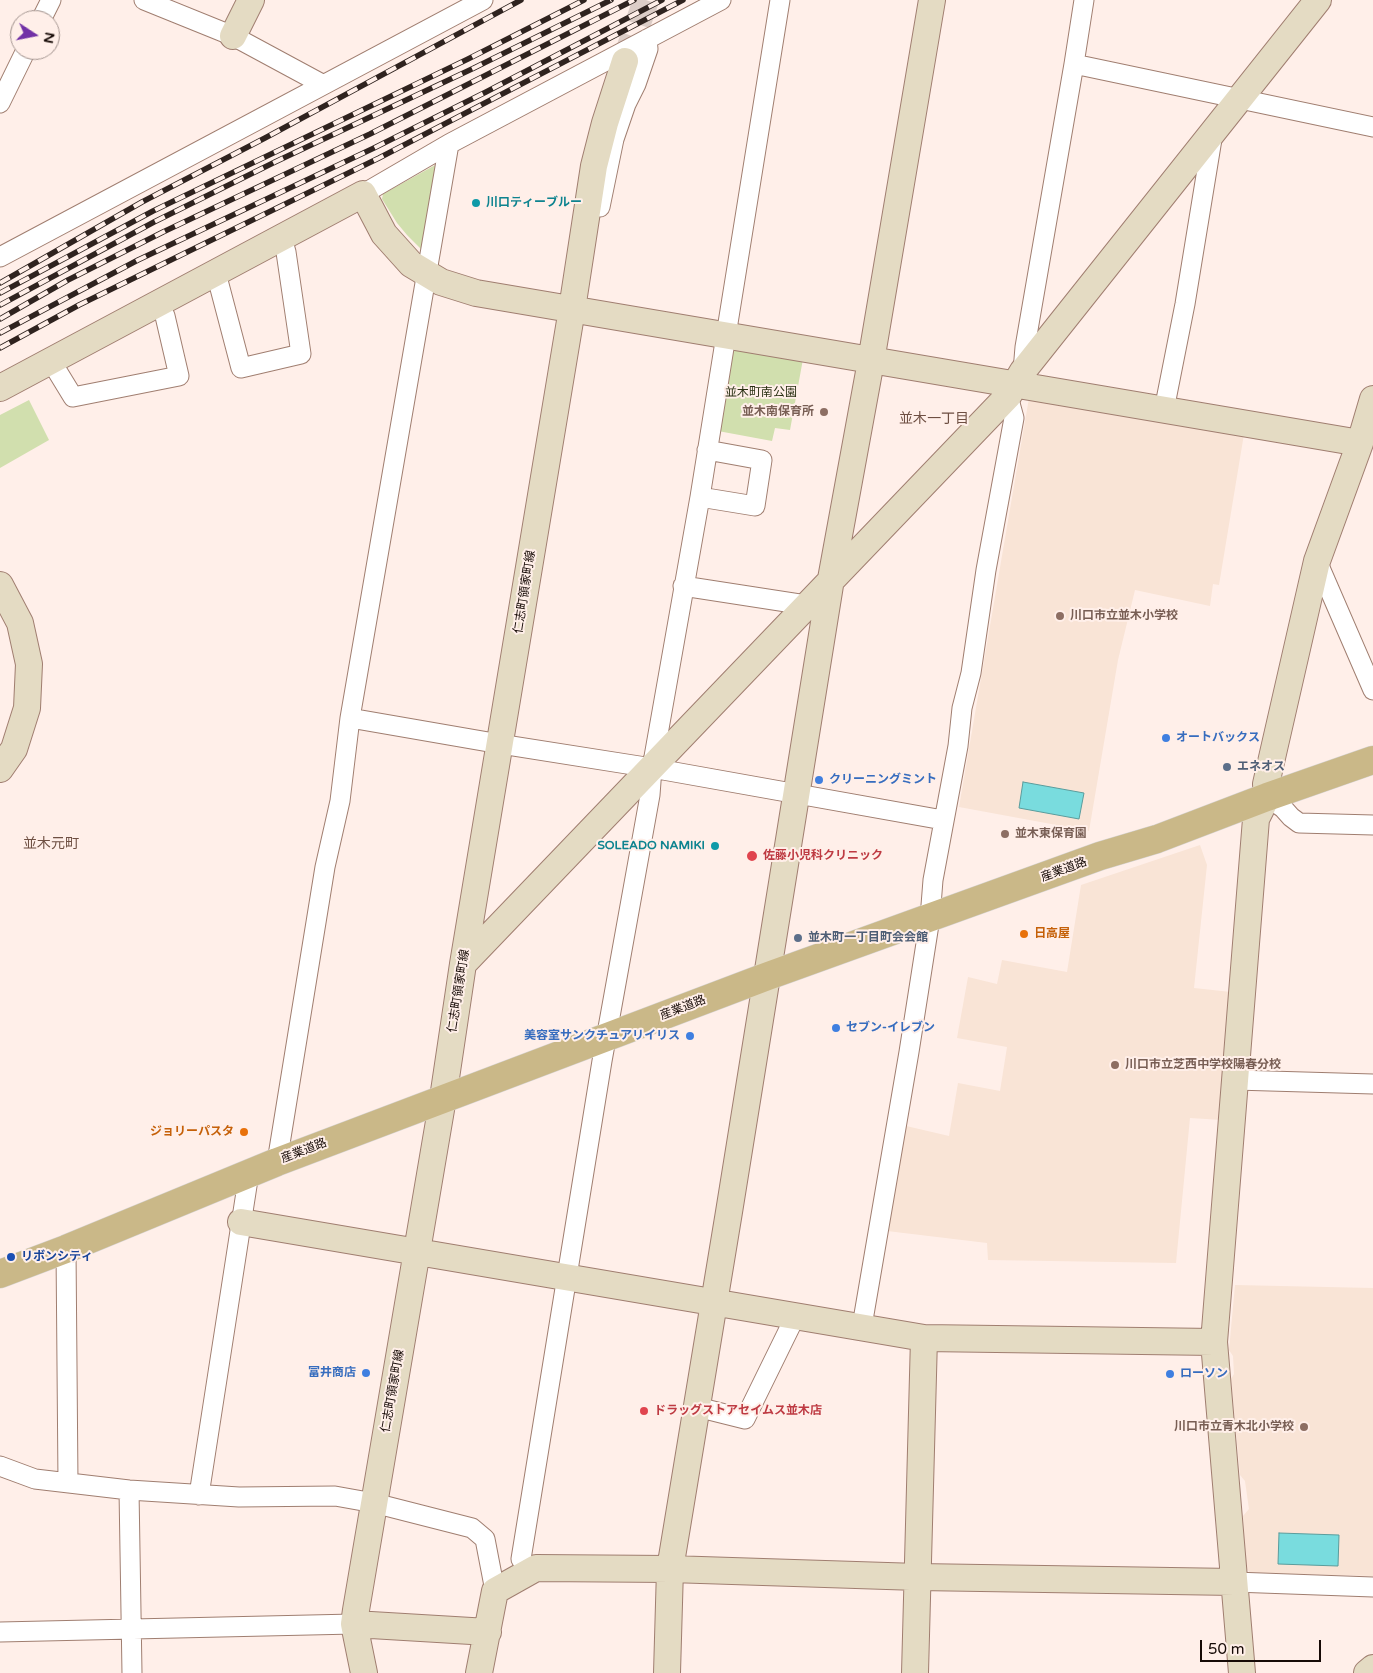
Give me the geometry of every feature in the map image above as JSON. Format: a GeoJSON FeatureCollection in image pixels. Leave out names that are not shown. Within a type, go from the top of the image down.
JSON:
{"type":"FeatureCollection","features":[{"type":"Feature","properties":{"kind":"main road","name":"産業道路"},"geometry":{"type":"LineString","coordinates":[[0,1274],[66,1249],[277,1162],[768,976],[1100,856],[1157,839],[1267,797],[1373,760]]}},
{"type":"Feature","properties":{"kind":"street"},"geometry":{"type":"LineString","coordinates":[[144,0],[233,36],[322,84]]}},
{"type":"Feature","properties":{"kind":"street"},"geometry":{"type":"LineString","coordinates":[[233,36],[251,0]]}},
{"type":"Feature","properties":{"kind":"street"},"geometry":{"type":"LineString","coordinates":[[0,257],[482,0]]}},
{"type":"Feature","properties":{"kind":"street"},"geometry":{"type":"LineString","coordinates":[[0,388],[363,194],[448,144],[722,0]]}},
{"type":"Feature","properties":{"kind":"street"},"geometry":{"type":"LineString","coordinates":[[528,1572],[521,1559],[566,1277],[606,1037],[650,795],[652,768],[683,586],[700,498],[780,0]]}},
{"type":"Feature","properties":{"kind":"street"},"geometry":{"type":"LineString","coordinates":[[667,1673],[670,1569],[768,976],[831,579],[871,361],[932,0]]}},
{"type":"Feature","properties":{"kind":"street"},"geometry":{"type":"LineString","coordinates":[[862,1326],[909,1052],[943,820],[958,746],[962,708],[970,673],[986,570],[1014,418],[1015,384],[1027,337],[1084,0]]}},
{"type":"Feature","properties":{"kind":"street"},"geometry":{"type":"LineString","coordinates":[[463,964],[652,768],[1015,384],[1318,0]]}},
{"type":"Feature","properties":{"kind":"street"},"geometry":{"type":"LineString","coordinates":[[577,277],[593,240],[614,139],[648,49],[647,39]]}},
{"type":"Feature","properties":{"kind":"street"},"geometry":{"type":"LineString","coordinates":[[0,103],[21,60]]}},
{"type":"Feature","properties":{"kind":"street","name":"仁志町領家町線"},"geometry":{"type":"LineString","coordinates":[[359,1671],[354,1624],[443,1098],[463,964],[594,166],[605,123],[625,62]]}},
{"type":"Feature","properties":{"kind":"street"},"geometry":{"type":"LineString","coordinates":[[1074,64],[1373,127]]}},
{"type":"Feature","properties":{"kind":"street"},"geometry":{"type":"LineString","coordinates":[[1164,410],[1213,133]]}},
{"type":"Feature","properties":{"kind":"street"},"geometry":{"type":"LineString","coordinates":[[277,1162],[325,867],[340,801],[350,718],[448,144]]}},
{"type":"Feature","properties":{"kind":"street"},"geometry":{"type":"LineString","coordinates":[[363,194],[384,234],[411,264],[441,282],[476,293],[1360,443]]}},
{"type":"Feature","properties":{"kind":"street"},"geometry":{"type":"LineString","coordinates":[[216,273],[240,368],[301,354],[286,252],[282,238]]}},
{"type":"Feature","properties":{"kind":"street"},"geometry":{"type":"LineString","coordinates":[[51,361],[73,397],[179,376],[165,316],[159,304]]}},
{"type":"Feature","properties":{"kind":"street"},"geometry":{"type":"LineString","coordinates":[[1242,1673],[1214,1342],[1256,819],[1267,797],[1266,784],[1317,561],[1360,443],[1373,400]]}},
{"type":"Feature","properties":{"kind":"street"},"geometry":{"type":"LineString","coordinates":[[700,498],[755,506],[762,460],[707,450]]}},
{"type":"Feature","properties":{"kind":"street"},"geometry":{"type":"LineString","coordinates":[[1317,561],[1373,690]]}},
{"type":"Feature","properties":{"kind":"street"},"geometry":{"type":"LineString","coordinates":[[0,585],[20,623],[29,664],[27,708],[14,749],[0,769]]}},
{"type":"Feature","properties":{"kind":"street"},"geometry":{"type":"LineString","coordinates":[[683,586],[806,606]]}},
{"type":"Feature","properties":{"kind":"street"},"geometry":{"type":"LineString","coordinates":[[350,718],[652,768],[943,820]]}},
{"type":"Feature","properties":{"kind":"street"},"geometry":{"type":"LineString","coordinates":[[1267,797],[1283,808],[1299,823],[1373,824]]}},
{"type":"Feature","properties":{"kind":"street"},"geometry":{"type":"LineString","coordinates":[[1235,1080],[1373,1084]]}},
{"type":"Feature","properties":{"kind":"street"},"geometry":{"type":"LineString","coordinates":[[199,1495],[249,1173]]}},
{"type":"Feature","properties":{"kind":"street"},"geometry":{"type":"LineString","coordinates":[[241,1222],[924,1338],[1214,1342]]}},
{"type":"Feature","properties":{"kind":"street"},"geometry":{"type":"LineString","coordinates":[[66,1249],[68,1483]]}},
{"type":"Feature","properties":{"kind":"street"},"geometry":{"type":"LineString","coordinates":[[697,1407],[745,1419],[796,1315]]}},
{"type":"Feature","properties":{"kind":"street"},"geometry":{"type":"LineString","coordinates":[[915,1673],[924,1338]]}},
{"type":"Feature","properties":{"kind":"street"},"geometry":{"type":"LineString","coordinates":[[0,1466],[35,1479],[129,1490],[199,1495],[335,1496],[374,1503],[472,1528],[485,1539],[495,1591],[479,1673]]}},
{"type":"Feature","properties":{"kind":"street"},"geometry":{"type":"LineString","coordinates":[[129,1490],[132,1673]]}},
{"type":"Feature","properties":{"kind":"street"},"geometry":{"type":"LineString","coordinates":[[495,1591],[536,1568],[670,1569],[918,1577],[1234,1582],[1373,1587]]}},
{"type":"Feature","properties":{"kind":"street"},"geometry":{"type":"LineString","coordinates":[[0,1632],[354,1624],[488,1632]]}},
{"type":"Feature","properties":{"kind":"street"},"geometry":{"type":"LineString","coordinates":[[1367,1673],[1373,1668]]}},
{"type":"Feature","properties":{"kind":"shaded area","name":"川口市立並木小学校"},"geometry":{"type":"Polygon","coordinates":[[[1029,398],[1244,434],[1219,585],[1213,584],[1210,606],[1135,590],[1118,660],[1089,831],[959,807],[1029,398]]]}},
{"type":"Feature","properties":{"kind":"shaded area","name":"川口市立芝西中学校陽春分校"},"geometry":{"type":"Polygon","coordinates":[[[1200,845],[1207,865],[1194,988],[1231,992],[1222,1120],[1190,1118],[1176,1263],[988,1260],[987,1243],[887,1231],[902,1125],[949,1136],[958,1083],[1000,1091],[1007,1047],[957,1038],[968,977],[997,984],[1002,960],[1067,972],[1081,885],[1200,845]]]}},
{"type":"Feature","properties":{"kind":"shaded area","name":"川口市立青木北小学校"},"geometry":{"type":"Polygon","coordinates":[[[1235,1285],[1373,1288],[1373,1576],[1251,1573],[1245,1568],[1243,1516],[1249,1509],[1245,1481],[1240,1475],[1231,1379],[1234,1374],[1233,1356],[1229,1350],[1235,1285]]]}},
{"type":"Feature","properties":{"kind":"green space"},"geometry":{"type":"Polygon","coordinates":[[[437,164],[422,250],[397,223],[382,199],[383,194],[437,164]]]}},
{"type":"Feature","properties":{"kind":"green space","name":"並木町南公園"},"geometry":{"type":"Polygon","coordinates":[[[733,346],[803,359],[790,430],[775,428],[772,441],[718,431],[733,346]]]}},
{"type":"Feature","properties":{"kind":"green space"},"geometry":{"type":"Polygon","coordinates":[[[29,400],[49,440],[0,468],[0,415],[29,400]]]}},
{"type":"Feature","properties":{"kind":"water"},"geometry":{"type":"Polygon","coordinates":[[[1023,782],[1084,793],[1079,819],[1019,808],[1023,782]]]}},
{"type":"Feature","properties":{"kind":"water"},"geometry":{"type":"Polygon","coordinates":[[[1279,1533],[1339,1535],[1338,1566],[1278,1564],[1279,1533]]]}},
{"type":"Feature","properties":{"kind":"tunnel"},"geometry":{"type":"LineString","coordinates":[[625,61],[646,0]]}},
{"type":"Feature","properties":{"kind":"railway"},"geometry":{"type":"LineString","coordinates":[[0,283],[142,202],[521,0]]}},
{"type":"Feature","properties":{"kind":"railway"},"geometry":{"type":"LineString","coordinates":[[0,293],[153,211],[468,59],[584,0]]}},
{"type":"Feature","properties":{"kind":"railway"},"geometry":{"type":"LineString","coordinates":[[0,305],[154,222],[611,0]]}},
{"type":"Feature","properties":{"kind":"railway"},"geometry":{"type":"LineString","coordinates":[[0,319],[68,280],[163,232],[370,134],[634,0]]}},
{"type":"Feature","properties":{"kind":"railway"},"geometry":{"type":"LineString","coordinates":[[0,333],[138,260],[374,148],[662,0]]}},
{"type":"Feature","properties":{"kind":"railway"},"geometry":{"type":"LineString","coordinates":[[0,348],[79,305],[379,158],[683,0]]}},
{"type":"Feature","properties":{"kind":"place","name":"川口ティーブルー"},"geometry":{"type":"Point","coordinates":[476,203]}},
{"type":"Feature","properties":{"kind":"place","name":"並木南保育所"},"geometry":{"type":"Point","coordinates":[824,412]}},
{"type":"Feature","properties":{"kind":"place","name":"川口市立並木小学校"},"geometry":{"type":"Point","coordinates":[1060,616]}},
{"type":"Feature","properties":{"kind":"place","name":"オートバックス"},"geometry":{"type":"Point","coordinates":[1166,738]}},
{"type":"Feature","properties":{"kind":"place","name":"エネオス"},"geometry":{"type":"Point","coordinates":[1227,767]}},
{"type":"Feature","properties":{"kind":"place","name":"クリーニングミント"},"geometry":{"type":"Point","coordinates":[819,780]}},
{"type":"Feature","properties":{"kind":"place","name":"並木東保育園"},"geometry":{"type":"Point","coordinates":[1005,834]}},
{"type":"Feature","properties":{"kind":"place","name":"SOLEADO NAMIKI"},"geometry":{"type":"Point","coordinates":[715,846]}},
{"type":"Feature","properties":{"kind":"place","name":"佐藤小児科クリニック"},"geometry":{"type":"Point","coordinates":[752,856]}},
{"type":"Feature","properties":{"kind":"place","name":"日高屋"},"geometry":{"type":"Point","coordinates":[1024,934]}},
{"type":"Feature","properties":{"kind":"place","name":"並木町一丁目町会会館"},"geometry":{"type":"Point","coordinates":[798,938]}},
{"type":"Feature","properties":{"kind":"place","name":"セブン-イレブン"},"geometry":{"type":"Point","coordinates":[836,1028]}},
{"type":"Feature","properties":{"kind":"place","name":"美容室サンクチュアリイリス"},"geometry":{"type":"Point","coordinates":[690,1036]}},
{"type":"Feature","properties":{"kind":"place","name":"川口市立芝西中学校陽春分校"},"geometry":{"type":"Point","coordinates":[1115,1065]}},
{"type":"Feature","properties":{"kind":"place","name":"ジョリーパスタ"},"geometry":{"type":"Point","coordinates":[244,1132]}},
{"type":"Feature","properties":{"kind":"place","name":"リボンシティ"},"geometry":{"type":"Point","coordinates":[11,1257]}},
{"type":"Feature","properties":{"kind":"place","name":"富井商店"},"geometry":{"type":"Point","coordinates":[366,1373]}},
{"type":"Feature","properties":{"kind":"place","name":"ローソン"},"geometry":{"type":"Point","coordinates":[1170,1374]}},
{"type":"Feature","properties":{"kind":"place","name":"ドラッグストアセイムス並木店"},"geometry":{"type":"Point","coordinates":[644,1411]}},
{"type":"Feature","properties":{"kind":"place","name":"川口市立青木北小学校"},"geometry":{"type":"Point","coordinates":[1304,1427]}},
{"type":"Feature","properties":{"kind":"district","name":"並木一丁目"},"geometry":{"type":"Point","coordinates":[934,419]}},
{"type":"Feature","properties":{"kind":"district","name":"並木元町"},"geometry":{"type":"Point","coordinates":[51,844]}}]}
